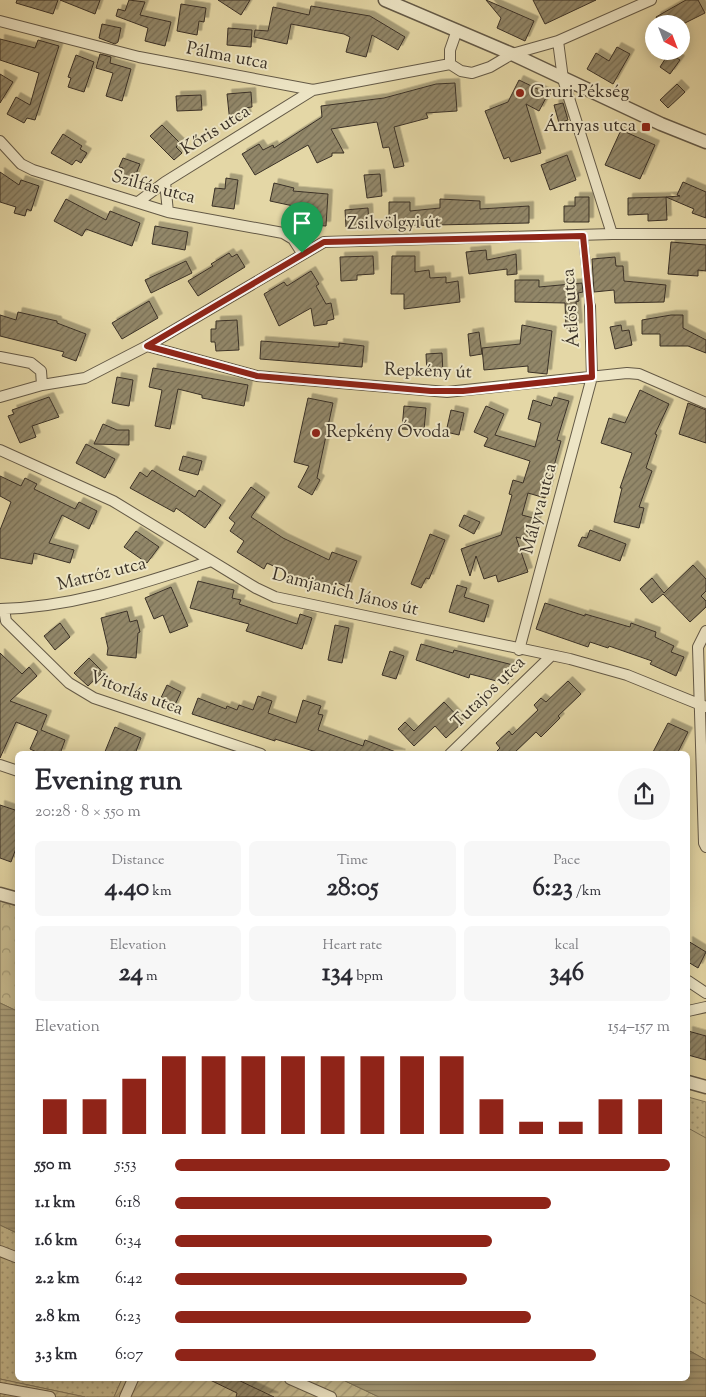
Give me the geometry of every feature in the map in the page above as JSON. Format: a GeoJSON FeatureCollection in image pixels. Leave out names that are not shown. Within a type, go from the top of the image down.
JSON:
{"type":"FeatureCollection","features":[{"type":"Feature","properties":{"kind":"street"},"geometry":{"type":"LineString","coordinates":[[387,0],[512,54],[563,79],[706,142]]}},
{"type":"Feature","properties":{"kind":"street","name":"Pálma utca"},"geometry":{"type":"LineString","coordinates":[[0,21],[139,57],[313,90],[450,64],[460,71],[472,72],[490,67],[512,54],[558,41],[651,0]]}},
{"type":"Feature","properties":{"kind":"street"},"geometry":{"type":"LineString","coordinates":[[450,64],[450,50],[457,30]]}},
{"type":"Feature","properties":{"kind":"street"},"geometry":{"type":"LineString","coordinates":[[558,41],[563,79],[612,234]]}},
{"type":"Feature","properties":{"kind":"street","name":"Kőris utca"},"geometry":{"type":"LineString","coordinates":[[138,202],[165,182],[313,90]]}},
{"type":"Feature","properties":{"kind":"street","name":"Szilfás utca"},"geometry":{"type":"LineString","coordinates":[[0,141],[21,164],[33,170],[168,212],[283,233],[293,240],[302,253]]}},
{"type":"Feature","properties":{"kind":"street"},"geometry":{"type":"LineString","coordinates":[[165,182],[168,212]]}},
{"type":"Feature","properties":{"kind":"street","name":"Zsilvölgyi út"},"geometry":{"type":"LineString","coordinates":[[0,397],[42,385],[85,378],[147,346],[302,253],[324,242],[612,234],[706,234]]}},
{"type":"Feature","properties":{"kind":"street","name":"Átlós utca"},"geometry":{"type":"LineString","coordinates":[[583,236],[590,306],[592,377]]}},
{"type":"Feature","properties":{"kind":"street","name":"Repkény út"},"geometry":{"type":"LineString","coordinates":[[147,346],[257,376],[431,391],[463,391],[627,373],[639,374],[706,403]]}},
{"type":"Feature","properties":{"kind":"street"},"geometry":{"type":"LineString","coordinates":[[0,357],[31,363],[40,370],[42,385]]}},
{"type":"Feature","properties":{"kind":"street","name":"Mályva utca"},"geometry":{"type":"LineString","coordinates":[[519,650],[592,377]]}},
{"type":"Feature","properties":{"kind":"street","name":"Damjanich János út"},"geometry":{"type":"LineString","coordinates":[[0,450],[97,492],[211,561],[275,596],[519,650],[570,659],[627,675],[703,706]]}},
{"type":"Feature","properties":{"kind":"street","name":"Matróz utca"},"geometry":{"type":"LineString","coordinates":[[2,609],[69,602],[100,596],[211,561]]}},
{"type":"Feature","properties":{"kind":"street","name":"Vitorlás utca"},"geometry":{"type":"LineString","coordinates":[[2,609],[6,621],[77,690],[94,698],[252,751]]}},
{"type":"Feature","properties":{"kind":"street"},"geometry":{"type":"LineString","coordinates":[[706,631],[698,647],[703,706],[704,843],[706,847]]}},
{"type":"Feature","properties":{"kind":"street","name":"Tutajos utca"},"geometry":{"type":"LineString","coordinates":[[453,751],[551,656]]}},
{"type":"Feature","properties":{"kind":"street"},"geometry":{"type":"LineString","coordinates":[[0,765],[15,770]]}},
{"type":"Feature","properties":{"kind":"street"},"geometry":{"type":"LineString","coordinates":[[0,894],[15,898]]}},
{"type":"Feature","properties":{"kind":"street"},"geometry":{"type":"LineString","coordinates":[[690,982],[706,993]]}},
{"type":"Feature","properties":{"kind":"street"},"geometry":{"type":"LineString","coordinates":[[690,1011],[706,1007]]}},
{"type":"Feature","properties":{"kind":"street"},"geometry":{"type":"LineString","coordinates":[[690,1083],[706,1087]]}},
{"type":"Feature","properties":{"kind":"street"},"geometry":{"type":"LineString","coordinates":[[0,1251],[15,1257]]}},
{"type":"Feature","properties":{"kind":"street"},"geometry":{"type":"LineString","coordinates":[[125,1397],[132,1381]]}},
{"type":"Feature","properties":{"kind":"street"},"geometry":{"type":"LineString","coordinates":[[294,1381],[330,1397]]}},
{"type":"Feature","properties":{"kind":"street"},"geometry":{"type":"LineString","coordinates":[[0,1388],[50,1397]]}},
{"type":"Feature","properties":{"kind":"green space"},"geometry":{"type":"Polygon","coordinates":[[[0,901],[15,905],[15,1010],[0,1003],[0,901]]]}},
{"type":"Feature","properties":{"kind":"green space"},"geometry":{"type":"Polygon","coordinates":[[[690,1098],[706,1102],[706,1360],[690,1351],[690,1098]]]}},
{"type":"Feature","properties":{"kind":"green space"},"geometry":{"type":"Polygon","coordinates":[[[690,1129],[706,1138],[706,1304],[690,1295],[690,1129]]]}},
{"type":"Feature","properties":{"kind":"green space"},"geometry":{"type":"Polygon","coordinates":[[[0,1225],[15,1232],[15,1381],[121,1381],[114,1397],[85,1397],[0,1379],[0,1225]]]}},
{"type":"Feature","properties":{"kind":"green space"},"geometry":{"type":"Polygon","coordinates":[[[0,1379],[85,1397],[0,1397],[0,1379]]]}},
{"type":"Feature","properties":{"kind":"green space"},"geometry":{"type":"Polygon","coordinates":[[[121,1381],[345,1381],[379,1397],[114,1397],[121,1381]]]}},
{"type":"Feature","properties":{"kind":"shaded area"},"geometry":{"type":"Polygon","coordinates":[[[0,1003],[15,1010],[15,1232],[0,1225],[0,1003]]]}},
{"type":"Feature","properties":{"kind":"shaded area"},"geometry":{"type":"Polygon","coordinates":[[[690,1351],[706,1360],[706,1397],[379,1397],[345,1381],[690,1381],[690,1351]]]}},
{"type":"Feature","properties":{"kind":"building"},"geometry":{"type":"Polygon","coordinates":[[[17,0],[58,0],[53,14],[16,3],[17,0]]]}},
{"type":"Feature","properties":{"kind":"building"},"geometry":{"type":"Polygon","coordinates":[[[60,0],[100,0],[95,14],[60,0]]]}},
{"type":"Feature","properties":{"kind":"building"},"geometry":{"type":"Polygon","coordinates":[[[129,0],[145,2],[140,15],[171,22],[165,46],[145,41],[148,28],[116,16],[118,9],[125,11],[129,0]]]}},
{"type":"Feature","properties":{"kind":"building"},"geometry":{"type":"Polygon","coordinates":[[[218,0],[250,0],[241,15],[218,0]]]}},
{"type":"Feature","properties":{"kind":"building"},"geometry":{"type":"Polygon","coordinates":[[[486,0],[534,21],[525,41],[497,28],[501,18],[486,0]]]}},
{"type":"Feature","properties":{"kind":"building"},"geometry":{"type":"Polygon","coordinates":[[[533,0],[596,0],[545,24],[533,0]]]}},
{"type":"Feature","properties":{"kind":"building"},"geometry":{"type":"Polygon","coordinates":[[[686,0],[698,0],[705,13],[690,20],[690,15],[660,15],[686,0]]]}},
{"type":"Feature","properties":{"kind":"building"},"geometry":{"type":"Polygon","coordinates":[[[181,4],[206,8],[204,22],[199,21],[197,35],[177,31],[181,4]]]}},
{"type":"Feature","properties":{"kind":"building"},"geometry":{"type":"Polygon","coordinates":[[[311,6],[370,16],[405,37],[398,50],[372,35],[366,57],[346,52],[350,37],[344,34],[291,24],[287,44],[254,37],[255,30],[268,31],[273,7],[309,15],[311,6]]]}},
{"type":"Feature","properties":{"kind":"building"},"geometry":{"type":"Polygon","coordinates":[[[102,24],[121,28],[118,42],[115,44],[99,38],[102,24]]]}},
{"type":"Feature","properties":{"kind":"building"},"geometry":{"type":"Polygon","coordinates":[[[228,28],[252,30],[251,47],[227,45],[228,28]]]}},
{"type":"Feature","properties":{"kind":"building"},"geometry":{"type":"Polygon","coordinates":[[[0,39],[35,48],[38,40],[59,46],[35,120],[27,118],[24,123],[7,114],[16,97],[30,105],[39,73],[0,60],[0,39]]]}},
{"type":"Feature","properties":{"kind":"building"},"geometry":{"type":"Polygon","coordinates":[[[617,47],[630,54],[613,84],[587,69],[596,53],[609,61],[617,47]]]}},
{"type":"Feature","properties":{"kind":"building"},"geometry":{"type":"Polygon","coordinates":[[[100,54],[111,57],[110,63],[131,69],[122,101],[106,96],[113,73],[96,68],[100,54]]]}},
{"type":"Feature","properties":{"kind":"building"},"geometry":{"type":"Polygon","coordinates":[[[76,55],[94,62],[84,92],[68,87],[71,78],[68,77],[76,55]]]}},
{"type":"Feature","properties":{"kind":"building"},"geometry":{"type":"Polygon","coordinates":[[[664,60],[680,60],[670,74],[660,67],[664,60]]]}},
{"type":"Feature","properties":{"kind":"building"},"geometry":{"type":"Polygon","coordinates":[[[0,74],[13,82],[0,103],[0,74]]]}},
{"type":"Feature","properties":{"kind":"building"},"geometry":{"type":"Polygon","coordinates":[[[519,80],[548,94],[539,111],[526,104],[541,153],[511,162],[509,157],[504,159],[485,111],[508,102],[519,80]]]}},
{"type":"Feature","properties":{"kind":"building"},"geometry":{"type":"Polygon","coordinates":[[[455,83],[457,111],[426,113],[428,118],[394,127],[404,166],[394,168],[389,147],[383,148],[377,122],[331,129],[344,153],[332,153],[332,156],[317,163],[308,145],[255,175],[242,154],[259,144],[263,150],[273,145],[274,148],[322,117],[321,106],[384,98],[436,84],[455,83]]]}},
{"type":"Feature","properties":{"kind":"building"},"geometry":{"type":"Polygon","coordinates":[[[677,84],[685,92],[668,108],[660,100],[677,84]]]}},
{"type":"Feature","properties":{"kind":"building"},"geometry":{"type":"Polygon","coordinates":[[[251,92],[252,107],[244,108],[247,117],[230,123],[227,94],[251,92]]]}},
{"type":"Feature","properties":{"kind":"building"},"geometry":{"type":"Polygon","coordinates":[[[201,95],[202,110],[177,111],[176,96],[201,95]]]}},
{"type":"Feature","properties":{"kind":"building"},"geometry":{"type":"Polygon","coordinates":[[[563,103],[568,120],[559,123],[554,105],[563,103]]]}},
{"type":"Feature","properties":{"kind":"building"},"geometry":{"type":"Polygon","coordinates":[[[162,125],[180,143],[176,147],[182,153],[174,160],[150,136],[162,125]]]}},
{"type":"Feature","properties":{"kind":"building"},"geometry":{"type":"Polygon","coordinates":[[[621,130],[655,145],[640,179],[605,165],[621,130]]]}},
{"type":"Feature","properties":{"kind":"building"},"geometry":{"type":"Polygon","coordinates":[[[63,134],[82,146],[80,149],[87,153],[81,163],[76,160],[72,165],[51,153],[63,134]]]}},
{"type":"Feature","properties":{"kind":"building"},"geometry":{"type":"Polygon","coordinates":[[[567,155],[576,180],[550,190],[541,165],[567,155]]]}},
{"type":"Feature","properties":{"kind":"building"},"geometry":{"type":"Polygon","coordinates":[[[123,158],[140,164],[134,179],[121,175],[123,168],[119,167],[123,158]]]}},
{"type":"Feature","properties":{"kind":"building"},"geometry":{"type":"Polygon","coordinates":[[[0,172],[19,185],[21,180],[39,186],[31,211],[27,209],[25,216],[14,213],[16,207],[0,202],[0,172]]]}},
{"type":"Feature","properties":{"kind":"building"},"geometry":{"type":"Polygon","coordinates":[[[380,174],[382,196],[367,198],[364,175],[380,174]]]}},
{"type":"Feature","properties":{"kind":"building"},"geometry":{"type":"Polygon","coordinates":[[[226,178],[238,180],[234,209],[212,206],[215,188],[225,189],[226,178]]]}},
{"type":"Feature","properties":{"kind":"building"},"geometry":{"type":"Polygon","coordinates":[[[683,182],[706,192],[706,218],[692,213],[694,209],[666,197],[680,196],[677,195],[683,182]]]}},
{"type":"Feature","properties":{"kind":"building"},"geometry":{"type":"Polygon","coordinates":[[[274,183],[294,188],[293,191],[328,194],[326,226],[296,224],[298,207],[270,201],[274,183]]]}},
{"type":"Feature","properties":{"kind":"building"},"geometry":{"type":"Polygon","coordinates":[[[575,197],[589,197],[589,222],[564,222],[564,206],[575,206],[575,197]]]}},
{"type":"Feature","properties":{"kind":"building"},"geometry":{"type":"Polygon","coordinates":[[[666,197],[667,220],[648,221],[648,214],[628,215],[628,198],[666,197]]]}},
{"type":"Feature","properties":{"kind":"building"},"geometry":{"type":"Polygon","coordinates":[[[66,199],[106,220],[110,211],[140,223],[132,246],[86,229],[82,236],[54,221],[66,199]]]}},
{"type":"Feature","properties":{"kind":"building"},"geometry":{"type":"Polygon","coordinates":[[[440,199],[480,201],[480,209],[529,206],[529,223],[389,226],[389,202],[410,202],[410,211],[440,208],[440,199]]]}},
{"type":"Feature","properties":{"kind":"building"},"geometry":{"type":"Polygon","coordinates":[[[368,208],[369,226],[346,227],[345,210],[368,208]]]}},
{"type":"Feature","properties":{"kind":"building"},"geometry":{"type":"Polygon","coordinates":[[[155,226],[188,232],[185,250],[152,244],[155,226]]]}},
{"type":"Feature","properties":{"kind":"building"},"geometry":{"type":"Polygon","coordinates":[[[671,242],[706,245],[706,271],[698,270],[698,276],[668,274],[671,242]]]}},
{"type":"Feature","properties":{"kind":"building"},"geometry":{"type":"Polygon","coordinates":[[[486,250],[487,260],[516,254],[517,274],[507,275],[507,269],[469,274],[466,252],[486,250]]]}},
{"type":"Feature","properties":{"kind":"building"},"geometry":{"type":"Polygon","coordinates":[[[229,253],[232,257],[237,254],[245,267],[198,296],[188,281],[213,266],[211,264],[229,253]]]}},
{"type":"Feature","properties":{"kind":"building"},"geometry":{"type":"Polygon","coordinates":[[[373,256],[374,274],[357,275],[357,280],[341,281],[340,257],[373,256]]]}},
{"type":"Feature","properties":{"kind":"building"},"geometry":{"type":"Polygon","coordinates":[[[392,256],[415,256],[415,272],[429,270],[430,278],[446,277],[446,283],[458,281],[460,302],[404,309],[404,294],[391,294],[392,256]]]}},
{"type":"Feature","properties":{"kind":"building"},"geometry":{"type":"Polygon","coordinates":[[[615,257],[616,266],[623,266],[624,281],[666,285],[664,302],[615,303],[614,290],[594,292],[592,259],[615,257]]]}},
{"type":"Feature","properties":{"kind":"building"},"geometry":{"type":"Polygon","coordinates":[[[186,261],[192,273],[151,293],[145,280],[186,261]]]}},
{"type":"Feature","properties":{"kind":"building"},"geometry":{"type":"Polygon","coordinates":[[[311,271],[319,284],[316,286],[326,304],[331,303],[334,319],[327,321],[327,324],[314,326],[311,308],[279,326],[264,294],[284,282],[287,286],[311,271]]]}},
{"type":"Feature","properties":{"kind":"building"},"geometry":{"type":"Polygon","coordinates":[[[515,280],[539,280],[539,287],[582,283],[583,292],[578,293],[579,301],[576,302],[578,327],[566,328],[565,303],[515,302],[515,280]]]}},
{"type":"Feature","properties":{"kind":"building"},"geometry":{"type":"Polygon","coordinates":[[[149,301],[158,318],[122,339],[112,323],[149,301]]]}},
{"type":"Feature","properties":{"kind":"building"},"geometry":{"type":"Polygon","coordinates":[[[18,312],[57,321],[57,323],[86,334],[76,361],[62,356],[64,352],[0,336],[0,315],[16,320],[18,312]]]}},
{"type":"Feature","properties":{"kind":"building"},"geometry":{"type":"Polygon","coordinates":[[[683,315],[683,328],[706,340],[706,353],[688,346],[660,346],[660,334],[642,334],[642,320],[683,315]]]}},
{"type":"Feature","properties":{"kind":"building"},"geometry":{"type":"Polygon","coordinates":[[[237,320],[239,350],[216,351],[215,342],[211,342],[211,329],[216,329],[216,321],[237,320]]]}},
{"type":"Feature","properties":{"kind":"building"},"geometry":{"type":"Polygon","coordinates":[[[522,325],[552,331],[547,374],[528,372],[528,366],[484,370],[482,348],[520,344],[522,325]]]}},
{"type":"Feature","properties":{"kind":"building"},"geometry":{"type":"Polygon","coordinates":[[[621,325],[622,331],[629,330],[632,345],[615,349],[610,327],[621,325]]]}},
{"type":"Feature","properties":{"kind":"building"},"geometry":{"type":"Polygon","coordinates":[[[479,332],[482,354],[470,356],[468,334],[479,332]]]}},
{"type":"Feature","properties":{"kind":"building"},"geometry":{"type":"Polygon","coordinates":[[[261,341],[339,347],[339,343],[364,346],[362,367],[260,359],[261,341]]]}},
{"type":"Feature","properties":{"kind":"building"},"geometry":{"type":"Polygon","coordinates":[[[442,353],[443,374],[427,374],[426,354],[442,353]]]}},
{"type":"Feature","properties":{"kind":"building"},"geometry":{"type":"Polygon","coordinates":[[[153,368],[248,385],[244,406],[202,398],[202,395],[178,389],[170,429],[155,426],[162,390],[149,387],[153,368]]]}},
{"type":"Feature","properties":{"kind":"building"},"geometry":{"type":"Polygon","coordinates":[[[117,377],[133,380],[129,406],[112,403],[117,377]]]}},
{"type":"Feature","properties":{"kind":"building"},"geometry":{"type":"Polygon","coordinates":[[[640,390],[669,404],[655,434],[657,435],[646,468],[652,471],[639,507],[644,508],[639,528],[614,522],[622,488],[620,488],[632,453],[601,443],[609,418],[625,423],[640,390]]]}},
{"type":"Feature","properties":{"kind":"building"},"geometry":{"type":"Polygon","coordinates":[[[49,397],[59,417],[32,426],[36,437],[20,443],[8,416],[14,414],[12,410],[49,397]]]}},
{"type":"Feature","properties":{"kind":"building"},"geometry":{"type":"Polygon","coordinates":[[[554,397],[569,401],[557,440],[561,441],[545,498],[528,493],[522,515],[537,519],[531,541],[516,537],[528,572],[498,582],[496,575],[484,579],[476,556],[470,576],[461,549],[501,535],[512,495],[509,494],[513,480],[523,483],[530,461],[484,446],[488,438],[474,432],[486,406],[504,414],[495,435],[535,447],[541,423],[528,419],[533,400],[551,406],[554,397]]]}},
{"type":"Feature","properties":{"kind":"building"},"geometry":{"type":"Polygon","coordinates":[[[308,398],[333,403],[317,478],[320,480],[312,495],[298,487],[309,466],[294,462],[308,398]]]}},
{"type":"Feature","properties":{"kind":"building"},"geometry":{"type":"Polygon","coordinates":[[[688,403],[706,410],[706,443],[679,434],[688,403]]]}},
{"type":"Feature","properties":{"kind":"building"},"geometry":{"type":"Polygon","coordinates":[[[404,406],[426,408],[424,430],[402,429],[404,406]]]}},
{"type":"Feature","properties":{"kind":"building"},"geometry":{"type":"Polygon","coordinates":[[[451,410],[464,413],[459,435],[446,432],[451,410]]]}},
{"type":"Feature","properties":{"kind":"building"},"geometry":{"type":"Polygon","coordinates":[[[103,424],[117,430],[129,430],[129,445],[94,444],[103,424]]]}},
{"type":"Feature","properties":{"kind":"building"},"geometry":{"type":"Polygon","coordinates":[[[86,444],[115,459],[105,478],[76,463],[86,444]]]}},
{"type":"Feature","properties":{"kind":"building"},"geometry":{"type":"Polygon","coordinates":[[[183,456],[202,461],[198,475],[179,470],[183,456]]]}},
{"type":"Feature","properties":{"kind":"building"},"geometry":{"type":"Polygon","coordinates":[[[152,470],[195,497],[199,490],[221,505],[205,528],[176,508],[174,512],[130,488],[140,472],[147,477],[152,470]]]}},
{"type":"Feature","properties":{"kind":"building"},"geometry":{"type":"Polygon","coordinates":[[[0,476],[21,486],[25,478],[37,484],[34,489],[75,509],[79,502],[97,511],[89,529],[62,515],[49,543],[74,550],[70,563],[34,553],[32,564],[0,558],[0,530],[11,502],[0,496],[0,476]]]}},
{"type":"Feature","properties":{"kind":"building"},"geometry":{"type":"Polygon","coordinates":[[[251,487],[265,497],[251,517],[283,538],[329,560],[332,552],[357,561],[347,587],[338,583],[336,588],[309,578],[307,582],[267,563],[264,569],[237,552],[244,541],[230,531],[235,523],[229,518],[251,487]]]}},
{"type":"Feature","properties":{"kind":"building"},"geometry":{"type":"Polygon","coordinates":[[[464,515],[480,522],[474,534],[459,526],[464,515]]]}},
{"type":"Feature","properties":{"kind":"building"},"geometry":{"type":"Polygon","coordinates":[[[590,530],[626,544],[620,561],[578,546],[582,537],[587,538],[590,530]]]}},
{"type":"Feature","properties":{"kind":"building"},"geometry":{"type":"Polygon","coordinates":[[[136,531],[159,547],[147,563],[124,547],[136,531]]]}},
{"type":"Feature","properties":{"kind":"building"},"geometry":{"type":"Polygon","coordinates":[[[430,534],[445,540],[429,579],[426,578],[421,588],[411,584],[430,534]]]}},
{"type":"Feature","properties":{"kind":"building"},"geometry":{"type":"Polygon","coordinates":[[[693,565],[706,579],[706,591],[701,596],[706,601],[706,607],[690,622],[663,594],[652,603],[640,589],[652,578],[664,593],[693,565]]]}},
{"type":"Feature","properties":{"kind":"building"},"geometry":{"type":"Polygon","coordinates":[[[198,581],[234,590],[232,598],[241,600],[239,604],[297,624],[300,614],[312,618],[302,649],[246,631],[249,624],[190,608],[198,581]]]}},
{"type":"Feature","properties":{"kind":"building"},"geometry":{"type":"Polygon","coordinates":[[[457,585],[467,588],[464,597],[489,605],[484,622],[449,612],[457,585]]]}},
{"type":"Feature","properties":{"kind":"building"},"geometry":{"type":"Polygon","coordinates":[[[171,587],[188,626],[170,633],[163,615],[154,619],[145,598],[171,587]]]}},
{"type":"Feature","properties":{"kind":"building"},"geometry":{"type":"Polygon","coordinates":[[[545,603],[585,616],[585,614],[630,627],[631,623],[656,632],[655,637],[674,646],[671,652],[684,657],[676,676],[650,664],[652,661],[609,646],[608,648],[590,642],[588,647],[536,629],[545,603]]]}},
{"type":"Feature","properties":{"kind":"building"},"geometry":{"type":"Polygon","coordinates":[[[127,611],[130,622],[137,620],[140,632],[138,633],[136,658],[107,655],[108,648],[101,618],[127,611]]]}},
{"type":"Feature","properties":{"kind":"building"},"geometry":{"type":"Polygon","coordinates":[[[60,623],[70,637],[55,650],[44,636],[60,623]]]}},
{"type":"Feature","properties":{"kind":"building"},"geometry":{"type":"Polygon","coordinates":[[[335,625],[349,628],[342,663],[328,660],[335,625]]]}},
{"type":"Feature","properties":{"kind":"building"},"geometry":{"type":"Polygon","coordinates":[[[421,644],[453,653],[454,650],[513,665],[508,684],[470,674],[469,678],[416,660],[421,644]]]}},
{"type":"Feature","properties":{"kind":"building"},"geometry":{"type":"Polygon","coordinates":[[[390,651],[404,656],[396,679],[382,675],[390,651]]]}},
{"type":"Feature","properties":{"kind":"building"},"geometry":{"type":"Polygon","coordinates":[[[0,653],[22,674],[29,667],[37,676],[10,701],[47,715],[41,730],[65,740],[61,751],[34,751],[30,749],[38,731],[16,722],[0,758],[0,653]]]}},
{"type":"Feature","properties":{"kind":"building"},"geometry":{"type":"Polygon","coordinates":[[[89,658],[103,672],[88,686],[74,673],[89,658]]]}},
{"type":"Feature","properties":{"kind":"building"},"geometry":{"type":"Polygon","coordinates":[[[568,681],[581,694],[558,716],[560,718],[541,737],[536,732],[516,751],[497,751],[500,748],[496,743],[509,731],[512,735],[538,710],[534,705],[541,698],[546,702],[568,681]]]}},
{"type":"Feature","properties":{"kind":"building"},"geometry":{"type":"Polygon","coordinates":[[[167,685],[181,692],[173,709],[159,702],[167,685]]]}},
{"type":"Feature","properties":{"kind":"building"},"geometry":{"type":"Polygon","coordinates":[[[258,696],[272,701],[268,713],[296,723],[303,700],[321,706],[318,714],[323,715],[318,730],[363,746],[365,740],[393,751],[313,751],[275,739],[275,741],[192,714],[198,698],[226,709],[227,706],[237,710],[239,705],[253,710],[258,696]]]}},
{"type":"Feature","properties":{"kind":"building"},"geometry":{"type":"Polygon","coordinates":[[[444,702],[463,722],[446,738],[435,726],[414,746],[398,729],[405,722],[414,731],[444,702]]]}},
{"type":"Feature","properties":{"kind":"building"},"geometry":{"type":"Polygon","coordinates":[[[668,723],[688,732],[678,751],[654,751],[668,723]]]}},
{"type":"Feature","properties":{"kind":"building"},"geometry":{"type":"Polygon","coordinates":[[[115,727],[141,738],[136,751],[105,751],[115,727]]]}},
{"type":"Feature","properties":{"kind":"building"},"geometry":{"type":"Polygon","coordinates":[[[0,805],[15,810],[15,851],[11,862],[0,858],[0,805]]]}},
{"type":"Feature","properties":{"kind":"building"},"geometry":{"type":"Polygon","coordinates":[[[690,942],[706,952],[698,968],[690,963],[690,942]]]}},
{"type":"Feature","properties":{"kind":"building"},"geometry":{"type":"Polygon","coordinates":[[[690,1032],[706,1036],[706,1060],[690,1056],[690,1032]]]}},
{"type":"Feature","properties":{"kind":"building"},"geometry":{"type":"Polygon","coordinates":[[[212,1381],[240,1381],[274,1397],[236,1397],[237,1393],[212,1381]]]}},
{"type":"Feature","properties":{"kind":"place","name":"Gruri Pékség"},"geometry":{"type":"Point","coordinates":[520,93]}},
{"type":"Feature","properties":{"kind":"place","name":"Árnyas utca"},"geometry":{"type":"Point","coordinates":[646,127]}},
{"type":"Feature","properties":{"kind":"place","name":"Repkény Óvoda"},"geometry":{"type":"Point","coordinates":[316,433]}},
{"type":"Feature","properties":{"kind":"route"},"geometry":{"type":"LineString","coordinates":[[583,236],[590,306],[592,377],[463,391],[431,391],[257,376],[147,346],[302,253],[324,242],[583,236]]}}]}
